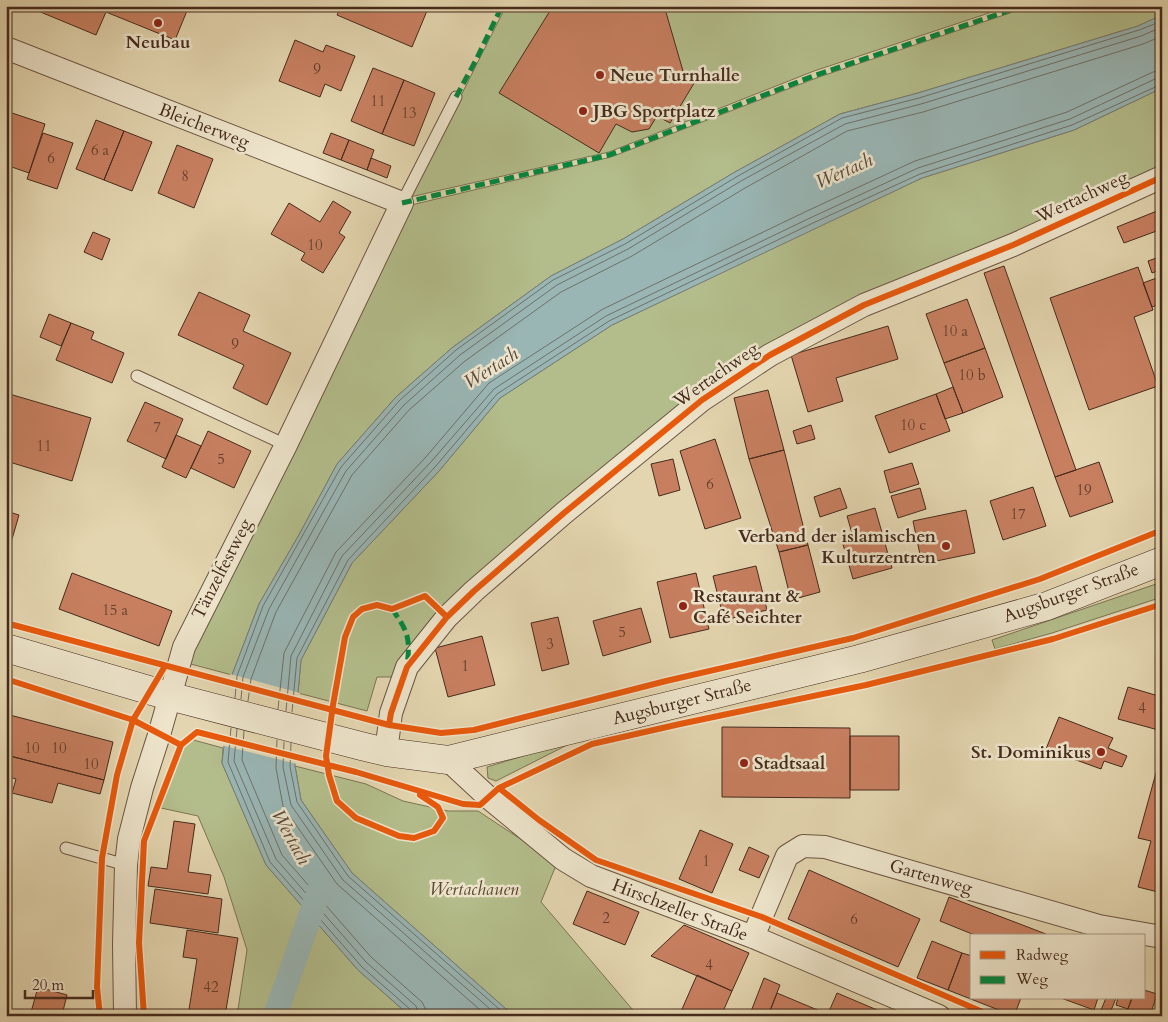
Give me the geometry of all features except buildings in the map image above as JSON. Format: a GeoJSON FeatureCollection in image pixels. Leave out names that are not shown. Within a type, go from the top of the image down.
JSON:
{"type":"FeatureCollection","features":[{"type":"Feature","properties":{"kind":"main road","name":"Augsburger Straße"},"geometry":{"type":"LineString","coordinates":[[6,648],[182,699],[373,749],[448,760],[860,659],[1047,606],[1162,561]]}},
{"type":"Feature","properties":{"kind":"street","name":"Bleicherweg"},"geometry":{"type":"LineString","coordinates":[[6,48],[402,203]]}},
{"type":"Feature","properties":{"kind":"street","name":"Wertachweg"},"geometry":{"type":"LineString","coordinates":[[373,749],[390,713],[407,667],[447,617],[564,513],[702,400],[770,355],[864,305],[1013,245],[1162,177]]}},
{"type":"Feature","properties":{"kind":"street","name":"Tänzelfestweg"},"geometry":{"type":"LineString","coordinates":[[125,1016],[126,865],[130,838],[142,788],[159,735],[182,699],[176,669],[188,637],[286,445],[402,203]]}},
{"type":"Feature","properties":{"kind":"street","name":"Hirschzeller Straße"},"geometry":{"type":"LineString","coordinates":[[448,760],[489,798],[563,859],[591,876],[753,937],[940,1016]]}},
{"type":"Feature","properties":{"kind":"street","name":"Gartenweg"},"geometry":{"type":"LineString","coordinates":[[753,937],[787,856],[803,846],[825,847],[1099,926],[1145,934]]}},
{"type":"Feature","properties":{"kind":"street","name":"Gartenweg"},"geometry":{"type":"LineString","coordinates":[[1146,934],[1162,937]]}},
{"type":"Feature","properties":{"kind":"lane"},"geometry":{"type":"LineString","coordinates":[[402,203],[456,97]]}},
{"type":"Feature","properties":{"kind":"lane"},"geometry":{"type":"LineString","coordinates":[[137,376],[286,445]]}},
{"type":"Feature","properties":{"kind":"lane"},"geometry":{"type":"LineString","coordinates":[[66,848],[126,865]]}},
{"type":"Feature","properties":{"kind":"green space","name":"JBG Sportplatz"},"geometry":{"type":"Polygon","coordinates":[[[506,6],[1010,6],[814,71],[609,152],[410,197],[506,6]]]}},
{"type":"Feature","properties":{"kind":"green space"},"geometry":{"type":"Polygon","coordinates":[[[1031,6],[1162,6],[1162,15],[1138,26],[918,93],[840,114],[735,172],[623,239],[551,276],[453,347],[396,397],[337,464],[259,604],[232,675],[187,663],[403,207],[611,157],[819,77],[1031,6]]]}},
{"type":"Feature","properties":{"kind":"green space"},"geometry":{"type":"Polygon","coordinates":[[[1162,88],[1162,171],[730,372],[395,677],[377,677],[367,711],[298,693],[301,660],[352,563],[439,471],[500,398],[612,325],[815,228],[922,178],[1074,130],[1162,88]]]}},
{"type":"Feature","properties":{"kind":"green space"},"geometry":{"type":"Polygon","coordinates":[[[1162,582],[1162,597],[1052,633],[995,649],[992,640],[1162,582]]]}},
{"type":"Feature","properties":{"kind":"green space"},"geometry":{"type":"Polygon","coordinates":[[[186,738],[223,748],[222,763],[266,865],[358,970],[410,1016],[237,1016],[247,950],[224,877],[198,816],[161,808],[186,738]]]}},
{"type":"Feature","properties":{"kind":"green space"},"geometry":{"type":"Polygon","coordinates":[[[579,739],[496,781],[488,778],[487,767],[579,739]]]}},
{"type":"Feature","properties":{"kind":"green space","name":"Wertachauen"},"geometry":{"type":"Polygon","coordinates":[[[295,766],[366,784],[403,801],[448,811],[478,811],[557,863],[541,902],[638,1016],[514,1016],[352,873],[301,800],[295,766]]]}},
{"type":"Feature","properties":{"kind":"water","name":"Wertach"},"geometry":{"type":"Polygon","coordinates":[[[1162,15],[1162,88],[1074,130],[922,178],[612,325],[500,398],[439,471],[352,563],[301,660],[295,766],[301,800],[352,873],[514,1016],[410,1016],[358,970],[266,865],[222,763],[232,675],[259,604],[337,464],[396,397],[453,347],[551,276],[623,239],[735,172],[840,114],[918,93],[1138,26],[1162,15]]]}},
{"type":"Feature","properties":{"kind":"pier"},"geometry":{"type":"Polygon","coordinates":[[[230,674],[300,693],[297,764],[221,745],[230,674]]]}},
{"type":"Feature","properties":{"kind":"waterway"},"geometry":{"type":"LineString","coordinates":[[275,1016],[320,888]]}},
{"type":"Feature","properties":{"kind":"marked path"},"geometry":{"type":"LineString","coordinates":[[456,97],[502,6]]}},
{"type":"Feature","properties":{"kind":"marked path"},"geometry":{"type":"LineString","coordinates":[[402,203],[609,155],[816,75],[1023,6]]}},
{"type":"Feature","properties":{"kind":"marked path"},"geometry":{"type":"LineString","coordinates":[[392,609],[407,635],[407,664]]}},
{"type":"Feature","properties":{"kind":"cycle path"},"geometry":{"type":"LineString","coordinates":[[389,725],[391,713],[407,667],[447,617],[564,513],[702,400],[770,355],[864,305],[1013,245],[1162,177]]}},
{"type":"Feature","properties":{"kind":"cycle path"},"geometry":{"type":"LineString","coordinates":[[6,623],[389,725],[441,733],[474,730],[666,681],[853,638],[1040,579],[1162,530]]}},
{"type":"Feature","properties":{"kind":"cycle path"},"geometry":{"type":"LineString","coordinates":[[420,795],[438,807],[443,818],[434,831],[414,838],[399,836],[356,818],[337,801],[329,775],[326,756],[333,705],[345,637],[353,617],[362,609],[377,605],[392,609],[425,596],[447,617]]}},
{"type":"Feature","properties":{"kind":"cycle path"},"geometry":{"type":"LineString","coordinates":[[6,679],[133,720],[181,745],[197,732],[356,772],[463,804],[480,805],[499,788],[592,744],[866,685],[1053,639],[1162,604]]}},
{"type":"Feature","properties":{"kind":"cycle path"},"geometry":{"type":"LineString","coordinates":[[100,1016],[97,987],[102,858],[117,775],[133,720],[165,666]]}},
{"type":"Feature","properties":{"kind":"cycle path"},"geometry":{"type":"LineString","coordinates":[[144,1016],[139,943],[144,841],[181,745]]}},
{"type":"Feature","properties":{"kind":"cycle path"},"geometry":{"type":"LineString","coordinates":[[499,788],[539,820],[596,860],[762,917],[992,1016]]}},
{"type":"Feature","properties":{"kind":"place","name":"Neubau"},"geometry":{"type":"Point","coordinates":[158,23]}},
{"type":"Feature","properties":{"kind":"place","name":"Neue Turnhalle"},"geometry":{"type":"Point","coordinates":[600,75]}},
{"type":"Feature","properties":{"kind":"place","name":"JBG Sportplatz"},"geometry":{"type":"Point","coordinates":[583,111]}},
{"type":"Feature","properties":{"kind":"place","name":"Verband der islamischen Kulturzentren"},"geometry":{"type":"Point","coordinates":[946,546]}},
{"type":"Feature","properties":{"kind":"place","name":"Restaurant & Café Seichter"},"geometry":{"type":"Point","coordinates":[683,606]}},
{"type":"Feature","properties":{"kind":"place","name":"St. Dominikus"},"geometry":{"type":"Point","coordinates":[1101,752]}},
{"type":"Feature","properties":{"kind":"place","name":"Stadtsaal"},"geometry":{"type":"Point","coordinates":[744,763]}}]}
